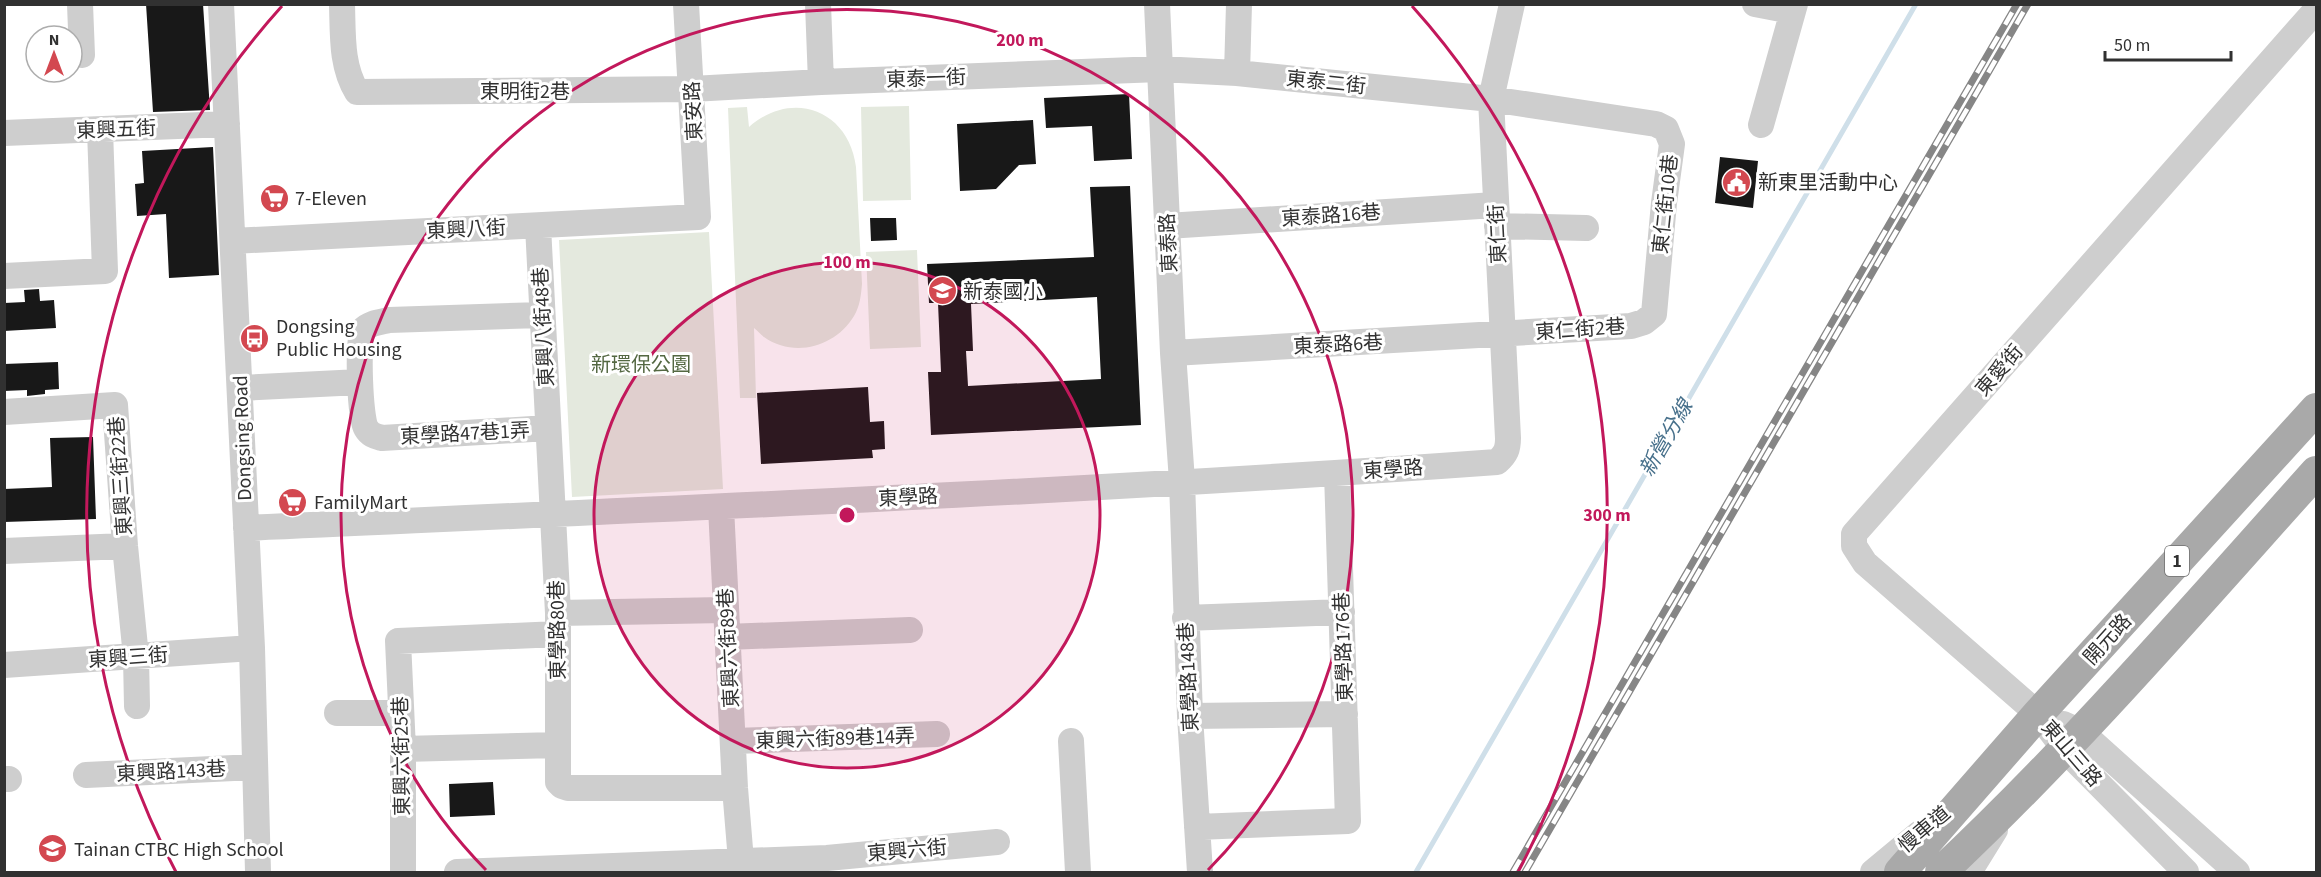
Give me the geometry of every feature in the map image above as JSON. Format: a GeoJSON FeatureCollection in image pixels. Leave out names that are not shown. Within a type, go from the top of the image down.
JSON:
{"type":"FeatureCollection","features":[{"type":"Feature","properties":{"kind":"main road","name":"開元路"},"geometry":{"type":"LineString","coordinates":[[1900,873],[2038,714],[2316,409]]}},
{"type":"Feature","properties":{"kind":"main road","name":"1"},"geometry":{"type":"LineString","coordinates":[[1941,873],[2008,810],[2074,741],[2316,472]]}},
{"type":"Feature","properties":{"kind":"street"},"geometry":{"type":"LineString","coordinates":[[80,4],[81,24]]}},
{"type":"Feature","properties":{"kind":"street","name":"Dongsing Road"},"geometry":{"type":"LineString","coordinates":[[221,4],[241,388],[252,648],[258,873]]}},
{"type":"Feature","properties":{"kind":"street","name":"東明街2巷"},"geometry":{"type":"LineString","coordinates":[[342,4],[346,66],[357,92],[692,89]]}},
{"type":"Feature","properties":{"kind":"street","name":"東安路"},"geometry":{"type":"LineString","coordinates":[[686,4],[698,217]]}},
{"type":"Feature","properties":{"kind":"street"},"geometry":{"type":"LineString","coordinates":[[818,4],[821,82]]}},
{"type":"Feature","properties":{"kind":"street","name":"東泰路"},"geometry":{"type":"LineString","coordinates":[[1157,4],[1173,353],[1182,481]]}},
{"type":"Feature","properties":{"kind":"street"},"geometry":{"type":"LineString","coordinates":[[1237,73],[1239,4]]}},
{"type":"Feature","properties":{"kind":"street","name":"東仁街"},"geometry":{"type":"LineString","coordinates":[[1497,462],[1508,448],[1491,99],[1512,4]]}},
{"type":"Feature","properties":{"kind":"street"},"geometry":{"type":"LineString","coordinates":[[1755,4],[1781,9],[1793,6],[1761,125]]}},
{"type":"Feature","properties":{"kind":"street","name":"東愛街"},"geometry":{"type":"LineString","coordinates":[[2038,714],[1865,563],[1854,546],[1854,534],[2316,10]]}},
{"type":"Feature","properties":{"kind":"street","name":"東泰一街"},"geometry":{"type":"LineString","coordinates":[[692,89],[1160,69]]}},
{"type":"Feature","properties":{"kind":"street","name":"東泰二街"},"geometry":{"type":"LineString","coordinates":[[1160,69],[1237,73],[1491,99]]}},
{"type":"Feature","properties":{"kind":"street","name":"東仁街10巷"},"geometry":{"type":"LineString","coordinates":[[1491,99],[1656,124],[1666,129],[1672,144],[1654,314]]}},
{"type":"Feature","properties":{"kind":"street","name":"東興五街"},"geometry":{"type":"LineString","coordinates":[[4,133],[227,124]]}},
{"type":"Feature","properties":{"kind":"street"},"geometry":{"type":"LineString","coordinates":[[4,276],[105,271],[100,130]]}},
{"type":"Feature","properties":{"kind":"street","name":"東泰路16巷"},"geometry":{"type":"LineString","coordinates":[[1167,226],[1496,216],[1586,228]]}},
{"type":"Feature","properties":{"kind":"street","name":"東興八街"},"geometry":{"type":"LineString","coordinates":[[233,241],[698,217]]}},
{"type":"Feature","properties":{"kind":"street","name":"東興八街48巷"},"geometry":{"type":"LineString","coordinates":[[538,226],[554,514]]}},
{"type":"Feature","properties":{"kind":"street","name":"東仁街2巷"},"geometry":{"type":"LineString","coordinates":[[1503,334],[1631,327],[1644,322],[1654,314]]}},
{"type":"Feature","properties":{"kind":"street"},"geometry":{"type":"LineString","coordinates":[[241,388],[360,382],[359,338],[364,329],[374,323],[389,320],[542,315]]}},
{"type":"Feature","properties":{"kind":"street","name":"東泰路6巷"},"geometry":{"type":"LineString","coordinates":[[1173,353],[1503,334]]}},
{"type":"Feature","properties":{"kind":"street","name":"東學路47巷1弄"},"geometry":{"type":"LineString","coordinates":[[360,382],[364,426],[371,434],[382,438],[548,428]]}},
{"type":"Feature","properties":{"kind":"street","name":"東興三街22巷"},"geometry":{"type":"LineString","coordinates":[[4,412],[115,405],[138,706]]}},
{"type":"Feature","properties":{"kind":"street","name":"東學路"},"geometry":{"type":"LineString","coordinates":[[246,528],[721,507],[1497,462]]}},
{"type":"Feature","properties":{"kind":"street","name":"東學路176巷"},"geometry":{"type":"LineString","coordinates":[[1197,827],[1348,821],[1337,473]]}},
{"type":"Feature","properties":{"kind":"street","name":"東學路148巷"},"geometry":{"type":"LineString","coordinates":[[1182,481],[1185,618],[1200,873]]}},
{"type":"Feature","properties":{"kind":"street","name":"東興六街89巷"},"geometry":{"type":"LineString","coordinates":[[721,507],[735,788],[741,861]]}},
{"type":"Feature","properties":{"kind":"street","name":"東學路80巷"},"geometry":{"type":"LineString","coordinates":[[554,514],[558,623],[557,745]]}},
{"type":"Feature","properties":{"kind":"street"},"geometry":{"type":"LineString","coordinates":[[4,551],[124,546]]}},
{"type":"Feature","properties":{"kind":"street"},"geometry":{"type":"LineString","coordinates":[[558,623],[725,610]]}},
{"type":"Feature","properties":{"kind":"street"},"geometry":{"type":"LineString","coordinates":[[1185,618],[1342,612]]}},
{"type":"Feature","properties":{"kind":"street","name":"東興六街25巷"},"geometry":{"type":"LineString","coordinates":[[403,873],[403,749],[398,640],[558,623]]}},
{"type":"Feature","properties":{"kind":"street"},"geometry":{"type":"LineString","coordinates":[[727,638],[910,630]]}},
{"type":"Feature","properties":{"kind":"street","name":"東興三街"},"geometry":{"type":"LineString","coordinates":[[4,665],[252,648]]}},
{"type":"Feature","properties":{"kind":"street"},"geometry":{"type":"LineString","coordinates":[[337,713],[401,713]]}},
{"type":"Feature","properties":{"kind":"street"},"geometry":{"type":"LineString","coordinates":[[1190,716],[1345,714]]}},
{"type":"Feature","properties":{"kind":"street","name":"東山三路"},"geometry":{"type":"LineString","coordinates":[[2038,714],[2237,873]]}},
{"type":"Feature","properties":{"kind":"street","name":"東興六街89巷14弄"},"geometry":{"type":"LineString","coordinates":[[734,741],[937,734]]}},
{"type":"Feature","properties":{"kind":"street"},"geometry":{"type":"LineString","coordinates":[[1071,741],[1078,873]]}},
{"type":"Feature","properties":{"kind":"street","name":"東山三路"},"geometry":{"type":"LineString","coordinates":[[2074,741],[2186,873]]}},
{"type":"Feature","properties":{"kind":"street"},"geometry":{"type":"LineString","coordinates":[[403,749],[557,745],[558,782],[568,788],[735,788]]}},
{"type":"Feature","properties":{"kind":"street","name":"東興路143巷"},"geometry":{"type":"LineString","coordinates":[[87,775],[255,767]]}},
{"type":"Feature","properties":{"kind":"street"},"geometry":{"type":"LineString","coordinates":[[1890,873],[1975,786]]}},
{"type":"Feature","properties":{"kind":"street","name":"慢車道"},"geometry":{"type":"LineString","coordinates":[[1873,873],[1975,786]]}},
{"type":"Feature","properties":{"kind":"street"},"geometry":{"type":"LineString","coordinates":[[1950,873],[2008,810]]}},
{"type":"Feature","properties":{"kind":"street"},"geometry":{"type":"LineString","coordinates":[[1969,873],[2008,810]]}},
{"type":"Feature","properties":{"kind":"street","name":"東興六街"},"geometry":{"type":"LineString","coordinates":[[457,873],[827,858],[878,862],[997,842]]}},
{"type":"Feature","properties":{"kind":"green space"},"geometry":{"type":"Polygon","coordinates":[[[909,106],[911,200],[863,201],[861,107],[909,106]]]}},
{"type":"Feature","properties":{"kind":"green space"},"geometry":{"type":"Polygon","coordinates":[[[747,107],[749,127],[766,115],[783,109],[800,108],[816,111],[830,119],[842,131],[851,147],[856,167],[862,284],[859,304],[854,316],[837,335],[826,342],[801,348],[789,347],[776,344],[754,328],[756,398],[740,398],[728,108],[747,107]]]}},
{"type":"Feature","properties":{"kind":"green space","name":"新環保公園"},"geometry":{"type":"Polygon","coordinates":[[[709,232],[723,489],[572,497],[559,240],[709,232]]]}},
{"type":"Feature","properties":{"kind":"green space"},"geometry":{"type":"Polygon","coordinates":[[[917,250],[921,347],[870,349],[866,252],[917,250]]]}},
{"type":"Feature","properties":{"kind":"building"},"geometry":{"type":"Polygon","coordinates":[[[146,4],[203,4],[210,110],[153,112],[146,4]]]}},
{"type":"Feature","properties":{"kind":"building"},"geometry":{"type":"Polygon","coordinates":[[[1129,94],[1132,159],[1094,161],[1092,126],[1046,128],[1044,98],[1129,94]]]}},
{"type":"Feature","properties":{"kind":"building"},"geometry":{"type":"Polygon","coordinates":[[[1033,120],[1036,164],[1019,165],[996,189],[960,191],[957,124],[1033,120]]]}},
{"type":"Feature","properties":{"kind":"building"},"geometry":{"type":"Polygon","coordinates":[[[213,147],[219,275],[169,278],[166,214],[137,216],[135,184],[144,183],[142,151],[213,147]]]}},
{"type":"Feature","properties":{"kind":"building","name":"新東里活動中心"},"geometry":{"type":"Polygon","coordinates":[[[1720,157],[1758,161],[1753,208],[1715,203],[1720,157]]]}},
{"type":"Feature","properties":{"kind":"building"},"geometry":{"type":"Polygon","coordinates":[[[1130,186],[1141,425],[931,435],[928,372],[941,372],[938,303],[929,303],[927,264],[1094,257],[1090,187],[1130,186]],[[1097,297],[971,304],[973,351],[966,351],[968,386],[1101,379],[1097,297]]]}},
{"type":"Feature","properties":{"kind":"building"},"geometry":{"type":"Polygon","coordinates":[[[870,218],[896,218],[897,240],[871,241],[870,218]]]}},
{"type":"Feature","properties":{"kind":"building"},"geometry":{"type":"Polygon","coordinates":[[[39,289],[40,301],[54,300],[56,328],[4,331],[4,303],[25,302],[24,290],[39,289]]]}},
{"type":"Feature","properties":{"kind":"building"},"geometry":{"type":"Polygon","coordinates":[[[58,362],[59,389],[45,390],[45,394],[27,396],[27,390],[4,391],[4,364],[58,362]]]}},
{"type":"Feature","properties":{"kind":"building"},"geometry":{"type":"Polygon","coordinates":[[[868,387],[870,422],[884,421],[885,449],[872,450],[873,458],[761,464],[757,393],[868,387]]]}},
{"type":"Feature","properties":{"kind":"building"},"geometry":{"type":"Polygon","coordinates":[[[93,437],[96,519],[4,522],[4,489],[52,487],[50,438],[93,437]]]}},
{"type":"Feature","properties":{"kind":"building"},"geometry":{"type":"Polygon","coordinates":[[[493,782],[495,815],[450,817],[449,784],[493,782]]]}},
{"type":"Feature","properties":{"kind":"waterway","name":"新營分線"},"geometry":{"type":"LineString","coordinates":[[1416,872],[1916,4]]}},
{"type":"Feature","properties":{"kind":"railway"},"geometry":{"type":"LineString","coordinates":[[1513,872],[2017,4]]}},
{"type":"Feature","properties":{"kind":"railway"},"geometry":{"type":"LineString","coordinates":[[1525,872],[2028,4]]}},
{"type":"Feature","properties":{"kind":"place","name":"新東里活動中心"},"geometry":{"type":"Point","coordinates":[1737,182]}},
{"type":"Feature","properties":{"kind":"place","name":"7-Eleven"},"geometry":{"type":"Point","coordinates":[274,198]}},
{"type":"Feature","properties":{"kind":"place","name":"新泰國小"},"geometry":{"type":"Point","coordinates":[942,291]}},
{"type":"Feature","properties":{"kind":"place","name":"Dongsing Public Housing"},"geometry":{"type":"Point","coordinates":[255,338]}},
{"type":"Feature","properties":{"kind":"place","name":"FamilyMart"},"geometry":{"type":"Point","coordinates":[293,502]}},
{"type":"Feature","properties":{"kind":"place","name":"Tainan CTBC High School"},"geometry":{"type":"Point","coordinates":[53,849]}}]}
